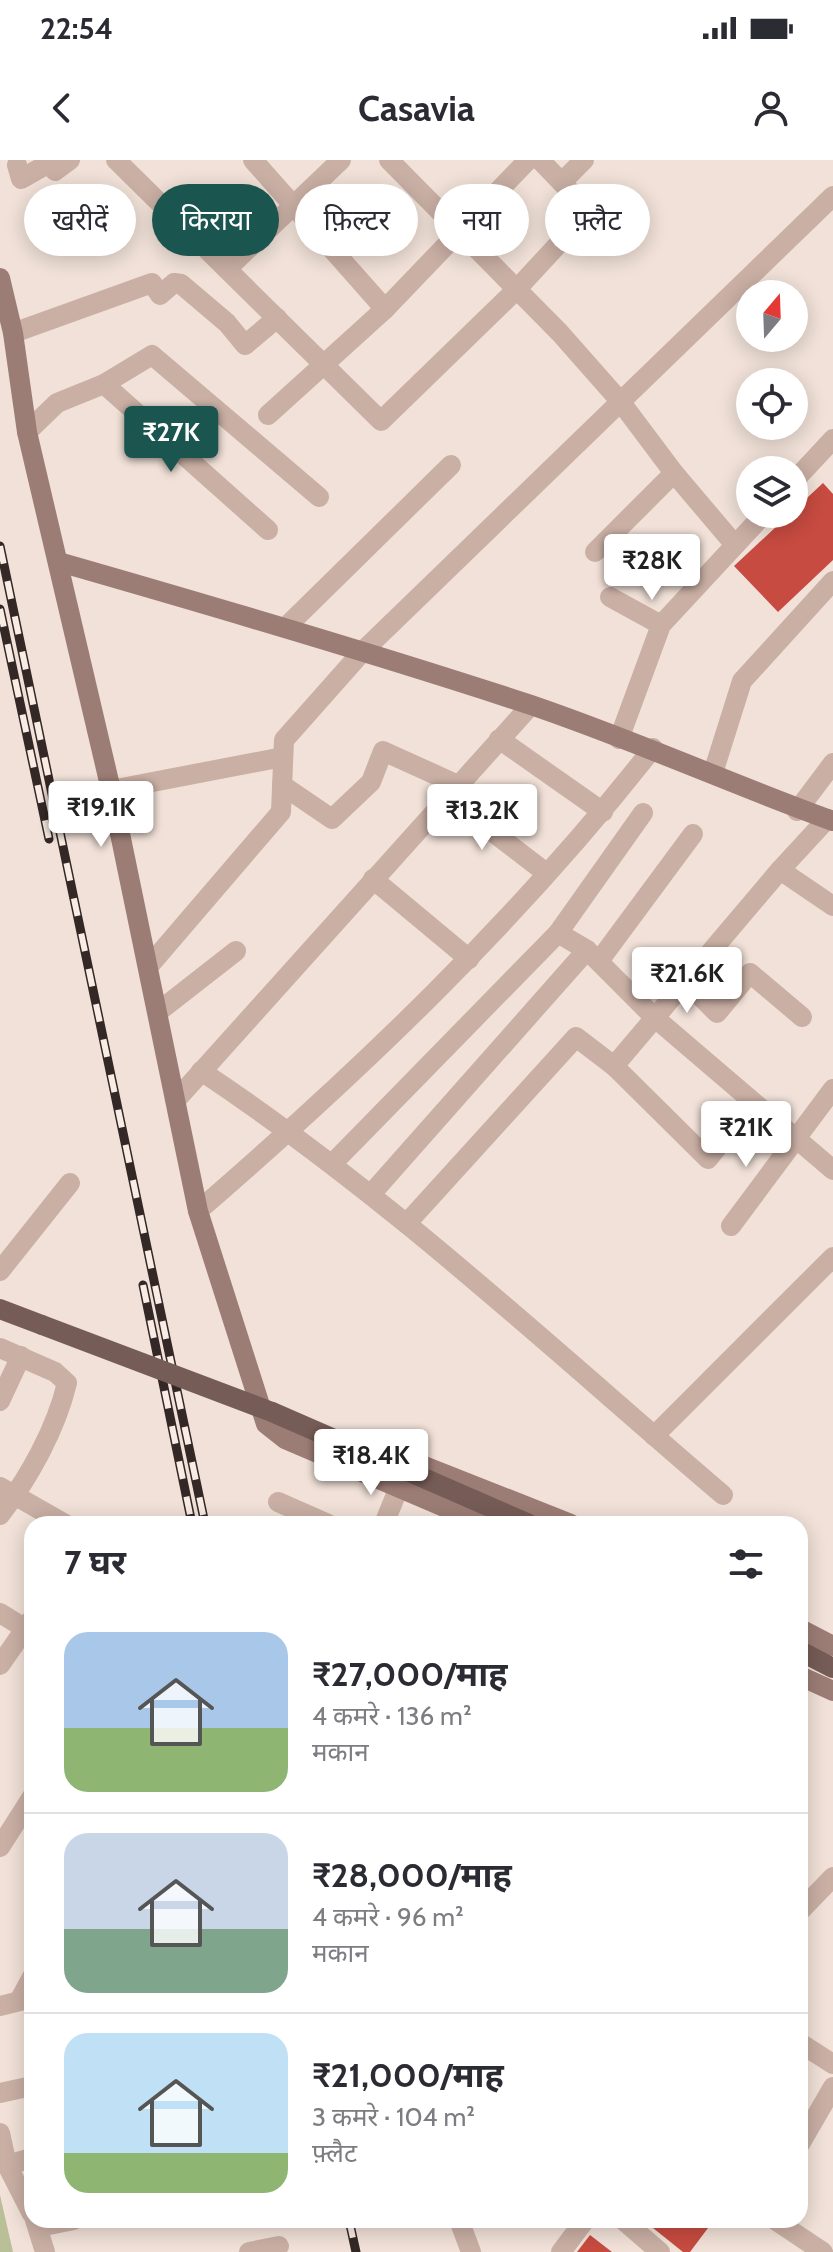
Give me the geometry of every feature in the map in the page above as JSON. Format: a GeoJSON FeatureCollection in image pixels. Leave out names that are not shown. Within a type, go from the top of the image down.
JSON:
{"type":"FeatureCollection","features":[{"type":"Feature","properties":{"kind":"main road"},"geometry":{"type":"LineString","coordinates":[[0,1309],[266,1408],[511,1516]]}},
{"type":"Feature","properties":{"kind":"main road"},"geometry":{"type":"LineString","coordinates":[[808,1655],[833,1668]]}},
{"type":"Feature","properties":{"kind":"street"},"geometry":{"type":"LineString","coordinates":[[17,165],[21,179],[51,162],[55,171],[70,160]]}},
{"type":"Feature","properties":{"kind":"street"},"geometry":{"type":"LineString","coordinates":[[253,160],[385,309]]}},
{"type":"Feature","properties":{"kind":"street"},"geometry":{"type":"LineString","coordinates":[[227,269],[341,160]]}},
{"type":"Feature","properties":{"kind":"street"},"geometry":{"type":"LineString","coordinates":[[389,160],[434,207]]}},
{"type":"Feature","properties":{"kind":"street"},"geometry":{"type":"LineString","coordinates":[[505,184],[528,160]]}},
{"type":"Feature","properties":{"kind":"street"},"geometry":{"type":"LineString","coordinates":[[120,161],[381,421],[516,290],[589,211],[540,160]]}},
{"type":"Feature","properties":{"kind":"street"},"geometry":{"type":"LineString","coordinates":[[562,182],[584,160]]}},
{"type":"Feature","properties":{"kind":"street"},"geometry":{"type":"LineString","coordinates":[[149,966],[281,812],[284,740],[362,652],[833,196]]}},
{"type":"Feature","properties":{"kind":"street"},"geometry":{"type":"LineString","coordinates":[[268,415],[385,309],[435,256]]}},
{"type":"Feature","properties":{"kind":"street"},"geometry":{"type":"LineString","coordinates":[[482,256],[560,333],[620,401],[674,473],[735,545]]}},
{"type":"Feature","properties":{"kind":"street"},"geometry":{"type":"LineString","coordinates":[[0,278],[13,333],[27,432],[111,790],[198,1211],[266,1408],[266,1424],[285,1439],[466,1516]]}},
{"type":"Feature","properties":{"kind":"street"},"geometry":{"type":"LineString","coordinates":[[13,333],[152,283],[160,295],[174,283],[181,284],[227,323],[245,345],[277,318]]}},
{"type":"Feature","properties":{"kind":"street"},"geometry":{"type":"LineString","coordinates":[[27,432],[57,403],[104,384],[152,355],[319,497]]}},
{"type":"Feature","properties":{"kind":"street"},"geometry":{"type":"LineString","coordinates":[[104,384],[268,530]]}},
{"type":"Feature","properties":{"kind":"street"},"geometry":{"type":"LineString","coordinates":[[808,466],[833,439]]}},
{"type":"Feature","properties":{"kind":"street"},"geometry":{"type":"LineString","coordinates":[[286,627],[451,465]]}},
{"type":"Feature","properties":{"kind":"street"},"geometry":{"type":"LineString","coordinates":[[595,552],[674,473]]}},
{"type":"Feature","properties":{"kind":"street"},"geometry":{"type":"LineString","coordinates":[[619,739],[661,625],[751,528]]}},
{"type":"Feature","properties":{"kind":"street"},"geometry":{"type":"LineString","coordinates":[[59,562],[286,627],[531,705],[619,739],[653,748],[797,811],[830,820],[780,870],[614,1066]]}},
{"type":"Feature","properties":{"kind":"street"},"geometry":{"type":"LineString","coordinates":[[713,773],[742,681],[833,581]]}},
{"type":"Feature","properties":{"kind":"street"},"geometry":{"type":"LineString","coordinates":[[610,597],[661,625]]}},
{"type":"Feature","properties":{"kind":"street"},"geometry":{"type":"LineString","coordinates":[[176,1100],[531,705]]}},
{"type":"Feature","properties":{"kind":"street"},"geometry":{"type":"LineString","coordinates":[[499,739],[603,812]]}},
{"type":"Feature","properties":{"kind":"street"},"geometry":{"type":"LineString","coordinates":[[198,1211],[291,1131],[469,959],[545,872],[603,812],[653,748]]}},
{"type":"Feature","properties":{"kind":"street"},"geometry":{"type":"LineString","coordinates":[[282,785],[332,819],[371,782],[383,751],[452,791],[545,872]]}},
{"type":"Feature","properties":{"kind":"street"},"geometry":{"type":"LineString","coordinates":[[111,790],[283,757]]}},
{"type":"Feature","properties":{"kind":"street"},"geometry":{"type":"LineString","coordinates":[[797,811],[833,763]]}},
{"type":"Feature","properties":{"kind":"street"},"geometry":{"type":"LineString","coordinates":[[333,1163],[558,933],[643,813]]}},
{"type":"Feature","properties":{"kind":"street"},"geometry":{"type":"LineString","coordinates":[[372,1193],[593,955],[693,834]]}},
{"type":"Feature","properties":{"kind":"street"},"geometry":{"type":"LineString","coordinates":[[780,870],[833,906]]}},
{"type":"Feature","properties":{"kind":"street"},"geometry":{"type":"LineString","coordinates":[[373,879],[469,959]]}},
{"type":"Feature","properties":{"kind":"street"},"geometry":{"type":"LineString","coordinates":[[558,933],[593,955],[655,1018],[833,1170]]}},
{"type":"Feature","properties":{"kind":"street"},"geometry":{"type":"LineString","coordinates":[[158,1012],[236,951]]}},
{"type":"Feature","properties":{"kind":"street"},"geometry":{"type":"LineString","coordinates":[[687,983],[717,1013],[750,973],[802,1017]]}},
{"type":"Feature","properties":{"kind":"street"},"geometry":{"type":"LineString","coordinates":[[407,1223],[576,1037],[614,1066],[708,1159],[753,1102]]}},
{"type":"Feature","properties":{"kind":"street"},"geometry":{"type":"LineString","coordinates":[[201,1071],[291,1131],[372,1193],[723,1495]]}},
{"type":"Feature","properties":{"kind":"street"},"geometry":{"type":"LineString","coordinates":[[731,1226],[833,1089]]}},
{"type":"Feature","properties":{"kind":"street"},"geometry":{"type":"LineString","coordinates":[[0,1271],[70,1183]]}},
{"type":"Feature","properties":{"kind":"street"},"geometry":{"type":"LineString","coordinates":[[654,1436],[833,1257]]}},
{"type":"Feature","properties":{"kind":"street"},"geometry":{"type":"LineString","coordinates":[[0,1348],[55,1372],[67,1383],[61,1409],[7,1492],[0,1515]]}},
{"type":"Feature","properties":{"kind":"street"},"geometry":{"type":"LineString","coordinates":[[0,1401],[21,1356]]}},
{"type":"Feature","properties":{"kind":"street"},"geometry":{"type":"LineString","coordinates":[[266,1408],[550,1516]]}},
{"type":"Feature","properties":{"kind":"street"},"geometry":{"type":"LineString","coordinates":[[387,1516],[399,1487]]}},
{"type":"Feature","properties":{"kind":"street"},"geometry":{"type":"LineString","coordinates":[[7,1492],[50,1516]]}},
{"type":"Feature","properties":{"kind":"street"},"geometry":{"type":"LineString","coordinates":[[278,1502],[310,1516]]}},
{"type":"Feature","properties":{"kind":"street"},"geometry":{"type":"LineString","coordinates":[[0,1613],[24,1623]]}},
{"type":"Feature","properties":{"kind":"street"},"geometry":{"type":"LineString","coordinates":[[0,1665],[24,1633]]}},
{"type":"Feature","properties":{"kind":"street"},"geometry":{"type":"LineString","coordinates":[[808,1633],[833,1646]]}},
{"type":"Feature","properties":{"kind":"street"},"geometry":{"type":"LineString","coordinates":[[808,1680],[833,1691]]}},
{"type":"Feature","properties":{"kind":"street"},"geometry":{"type":"LineString","coordinates":[[0,1847],[24,1810]]}},
{"type":"Feature","properties":{"kind":"street"},"geometry":{"type":"LineString","coordinates":[[808,1903],[833,1877]]}},
{"type":"Feature","properties":{"kind":"street"},"geometry":{"type":"LineString","coordinates":[[808,2048],[833,2064]]}},
{"type":"Feature","properties":{"kind":"street"},"geometry":{"type":"LineString","coordinates":[[808,2130],[833,2087]]}},
{"type":"Feature","properties":{"kind":"street"},"geometry":{"type":"LineString","coordinates":[[0,2093],[24,2088]]}},
{"type":"Feature","properties":{"kind":"street"},"geometry":{"type":"LineString","coordinates":[[0,2133],[7,2165],[24,2198]]}},
{"type":"Feature","properties":{"kind":"street"},"geometry":{"type":"LineString","coordinates":[[7,2165],[24,2160]]}},
{"type":"Feature","properties":{"kind":"street"},"geometry":{"type":"LineString","coordinates":[[38,2228],[45,2252]]}},
{"type":"Feature","properties":{"kind":"street"},"geometry":{"type":"LineString","coordinates":[[462,2228],[471,2252]]}},
{"type":"Feature","properties":{"kind":"street"},"geometry":{"type":"LineString","coordinates":[[561,2252],[579,2228]]}},
{"type":"Feature","properties":{"kind":"street"},"geometry":{"type":"LineString","coordinates":[[632,2228],[660,2252]]}},
{"type":"Feature","properties":{"kind":"street"},"geometry":{"type":"LineString","coordinates":[[787,2228],[823,2252]]}},
{"type":"Feature","properties":{"kind":"street"},"geometry":{"type":"LineString","coordinates":[[249,2252],[279,2246]]}},
{"type":"Feature","properties":{"kind":"green space"},"geometry":{"type":"Polygon","coordinates":[[[0,2195],[13,2252],[0,2252],[0,2195]]]}},
{"type":"Feature","properties":{"kind":"building"},"geometry":{"type":"Polygon","coordinates":[[[823,483],[833,494],[833,560],[778,612],[734,566],[775,528],[808,528],[808,497],[823,483]]]}},
{"type":"Feature","properties":{"kind":"building"},"geometry":{"type":"Polygon","coordinates":[[[653,2228],[708,2228],[690,2252],[683,2252],[653,2228]]]}},
{"type":"Feature","properties":{"kind":"building"},"geometry":{"type":"Polygon","coordinates":[[[590,2235],[612,2252],[577,2252],[590,2235]]]}},
{"type":"Feature","properties":{"kind":"railway"},"geometry":{"type":"LineString","coordinates":[[0,546],[203,1516]]}},
{"type":"Feature","properties":{"kind":"railway"},"geometry":{"type":"LineString","coordinates":[[0,609],[49,839]]}},
{"type":"Feature","properties":{"kind":"railway"},"geometry":{"type":"LineString","coordinates":[[143,1285],[190,1516]]}},
{"type":"Feature","properties":{"kind":"railway"},"geometry":{"type":"LineString","coordinates":[[351,2228],[356,2252]]}}]}
